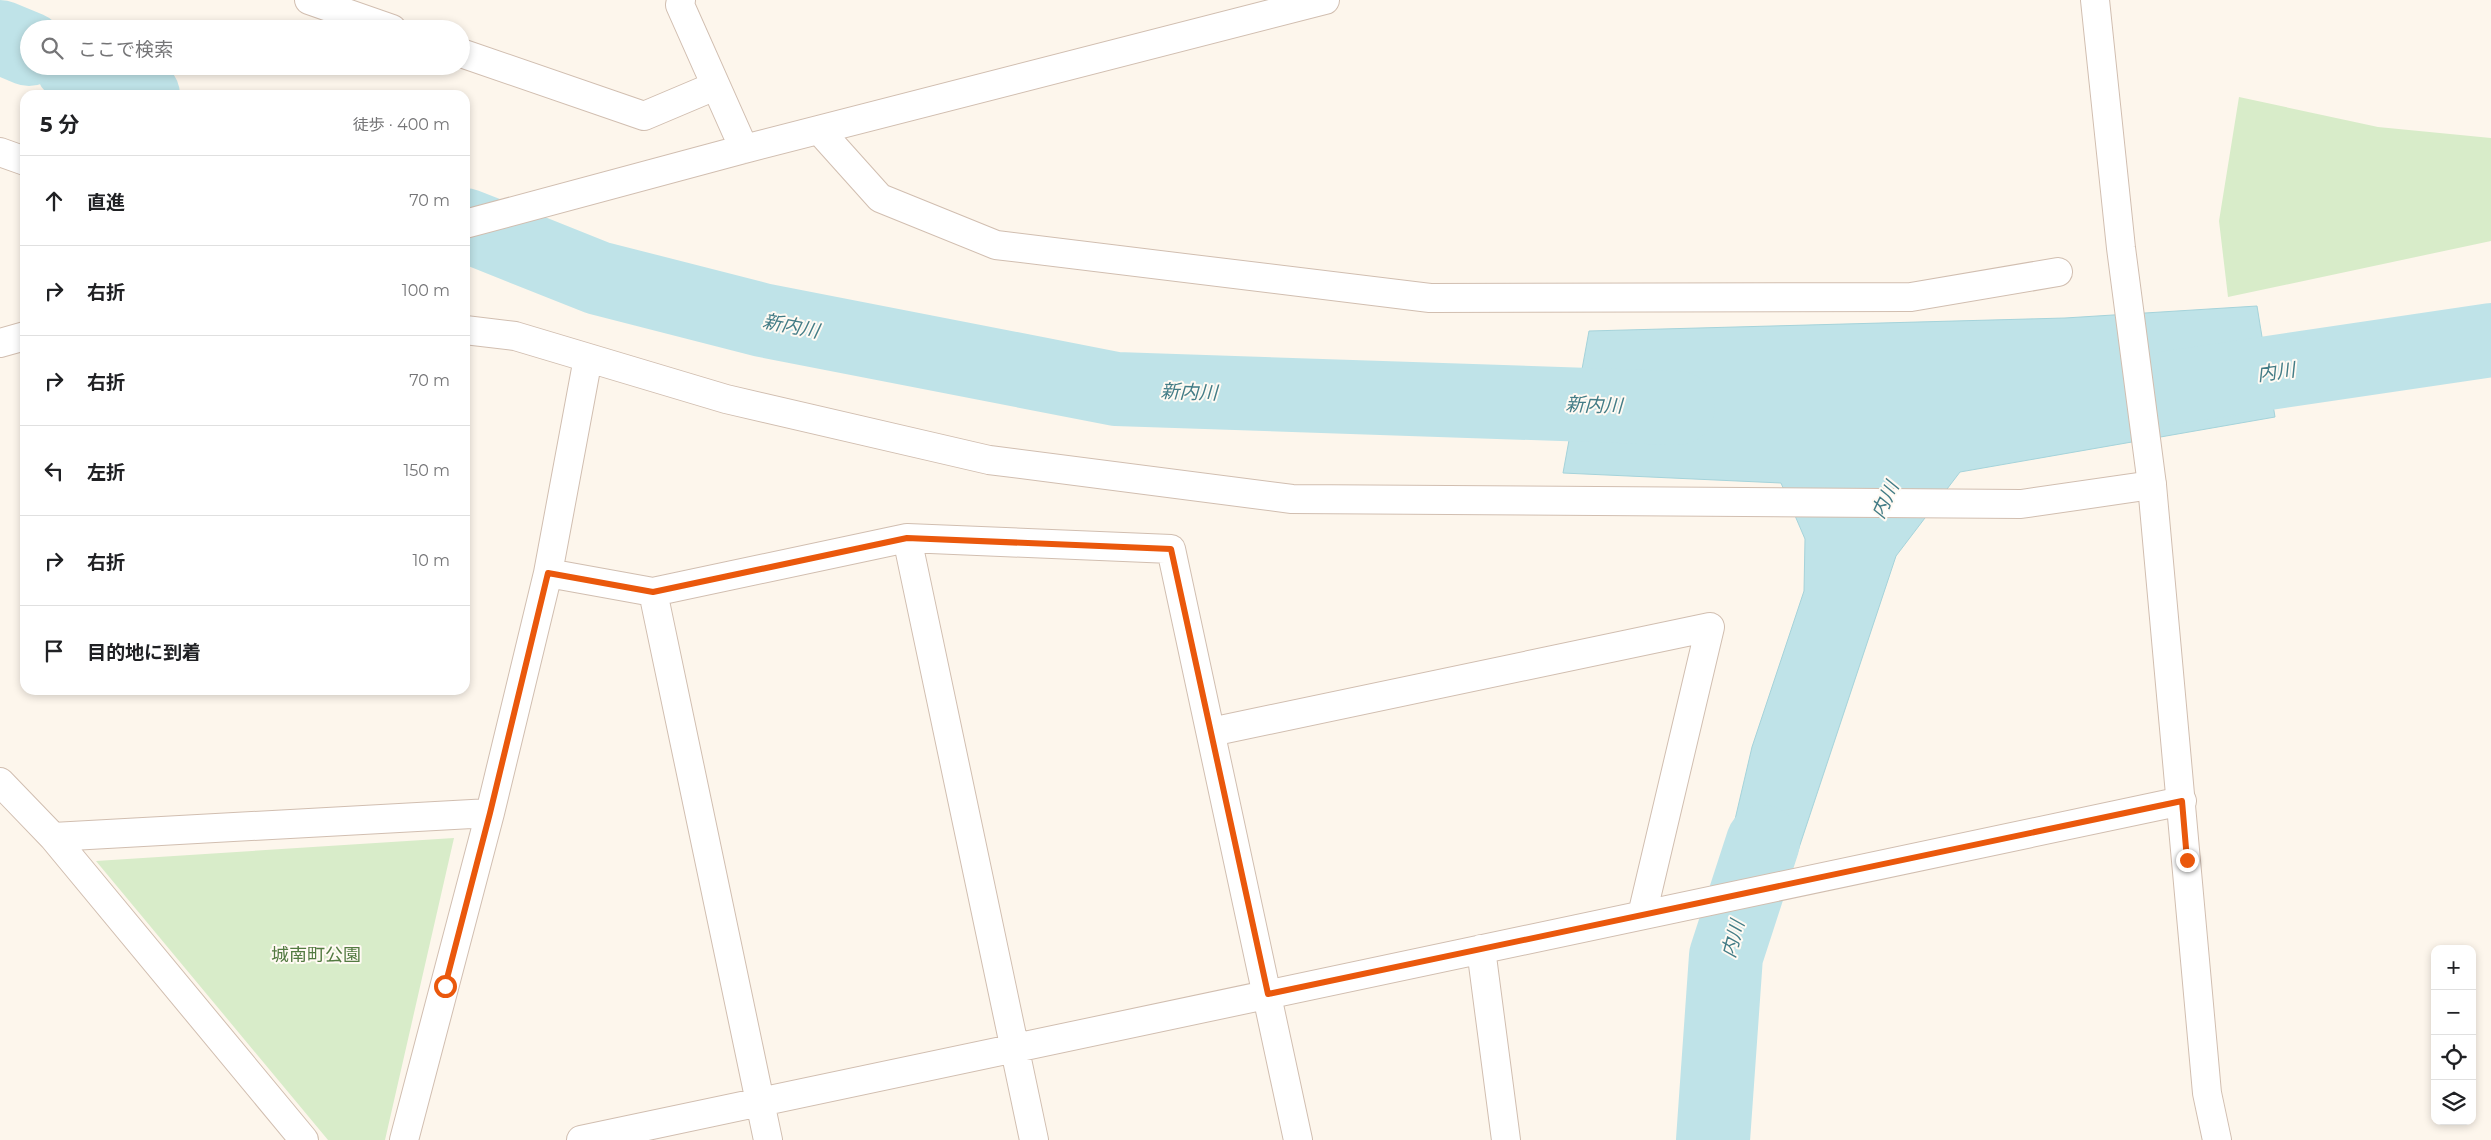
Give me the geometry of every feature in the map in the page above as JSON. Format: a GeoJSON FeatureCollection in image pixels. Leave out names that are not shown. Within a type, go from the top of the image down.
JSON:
{"type":"FeatureCollection","features":[{"type":"Feature","properties":{"kind":"street"},"geometry":{"type":"LineString","coordinates":[[308,0],[366,20]]}},
{"type":"Feature","properties":{"kind":"street"},"geometry":{"type":"LineString","coordinates":[[681,0],[680,5],[744,149]]}},
{"type":"Feature","properties":{"kind":"street"},"geometry":{"type":"LineString","coordinates":[[470,223],[700,160],[1325,0]]}},
{"type":"Feature","properties":{"kind":"street"},"geometry":{"type":"LineString","coordinates":[[2096,0],[2121,248],[2152,485],[2207,1093],[2217,1140]]}},
{"type":"Feature","properties":{"kind":"street"},"geometry":{"type":"LineString","coordinates":[[470,56],[644,116],[716,86]]}},
{"type":"Feature","properties":{"kind":"street"},"geometry":{"type":"LineString","coordinates":[[819,130],[880,198],[996,245],[1430,298],[1911,297],[2058,272]]}},
{"type":"Feature","properties":{"kind":"street"},"geometry":{"type":"LineString","coordinates":[[0,152],[20,159]]}},
{"type":"Feature","properties":{"kind":"street"},"geometry":{"type":"LineString","coordinates":[[470,331],[515,336],[726,399],[989,460],[1292,499],[2020,504],[2152,485]]}},
{"type":"Feature","properties":{"kind":"street"},"geometry":{"type":"LineString","coordinates":[[0,343],[20,337]]}},
{"type":"Feature","properties":{"kind":"street"},"geometry":{"type":"LineString","coordinates":[[404,1140],[490,813],[548,573],[588,358]]}},
{"type":"Feature","properties":{"kind":"street"},"geometry":{"type":"LineString","coordinates":[[548,573],[653,592],[907,538],[1171,549],[1298,1140]]}},
{"type":"Feature","properties":{"kind":"street"},"geometry":{"type":"LineString","coordinates":[[907,538],[1034,1140]]}},
{"type":"Feature","properties":{"kind":"street"},"geometry":{"type":"LineString","coordinates":[[653,592],[768,1140]]}},
{"type":"Feature","properties":{"kind":"street"},"geometry":{"type":"LineString","coordinates":[[1211,732],[1710,627],[1642,915]]}},
{"type":"Feature","properties":{"kind":"street"},"geometry":{"type":"LineString","coordinates":[[0,782],[53,837],[304,1140]]}},
{"type":"Feature","properties":{"kind":"street"},"geometry":{"type":"LineString","coordinates":[[580,1140],[2182,801]]}},
{"type":"Feature","properties":{"kind":"street"},"geometry":{"type":"LineString","coordinates":[[53,837],[490,813]]}},
{"type":"Feature","properties":{"kind":"street"},"geometry":{"type":"LineString","coordinates":[[1481,949],[1506,1140]]}},
{"type":"Feature","properties":{"kind":"green space"},"geometry":{"type":"Polygon","coordinates":[[[2239,97],[2378,127],[2491,138],[2491,241],[2228,297],[2219,221],[2239,97]]]}},
{"type":"Feature","properties":{"kind":"green space","name":"城南町公園"},"geometry":{"type":"Polygon","coordinates":[[[454,838],[385,1140],[328,1140],[96,861],[454,838]]]}},
{"type":"Feature","properties":{"kind":"water"},"geometry":{"type":"Polygon","coordinates":[[[2257,306],[2275,417],[1960,472],[1896,556],[1769,938],[1707,939],[1752,747],[1804,591],[1805,539],[1781,483],[1563,473],[1589,331],[2065,318],[2257,306]]]}},
{"type":"Feature","properties":{"kind":"waterway","name":"新内川"},"geometry":{"type":"LineString","coordinates":[[0,37],[20,45]]}},
{"type":"Feature","properties":{"kind":"waterway","name":"新内川"},"geometry":{"type":"LineString","coordinates":[[94,75],[131,90]]}},
{"type":"Feature","properties":{"kind":"waterway","name":"新内川"},"geometry":{"type":"LineString","coordinates":[[470,227],[598,278],[762,320],[1116,389],[1678,408]]}},
{"type":"Feature","properties":{"kind":"waterway","name":"内川"},"geometry":{"type":"LineString","coordinates":[[2168,388],[2491,340]]}},
{"type":"Feature","properties":{"kind":"waterway","name":"内川"},"geometry":{"type":"LineString","coordinates":[[1713,1140],[1726,956],[1763,842]]}},
{"type":"Feature","properties":{"kind":"route"},"geometry":{"type":"LineString","coordinates":[[445,986],[490,813],[548,573],[653,592],[907,538],[1171,549],[1268,994],[2182,801],[2187,860]]}}]}
